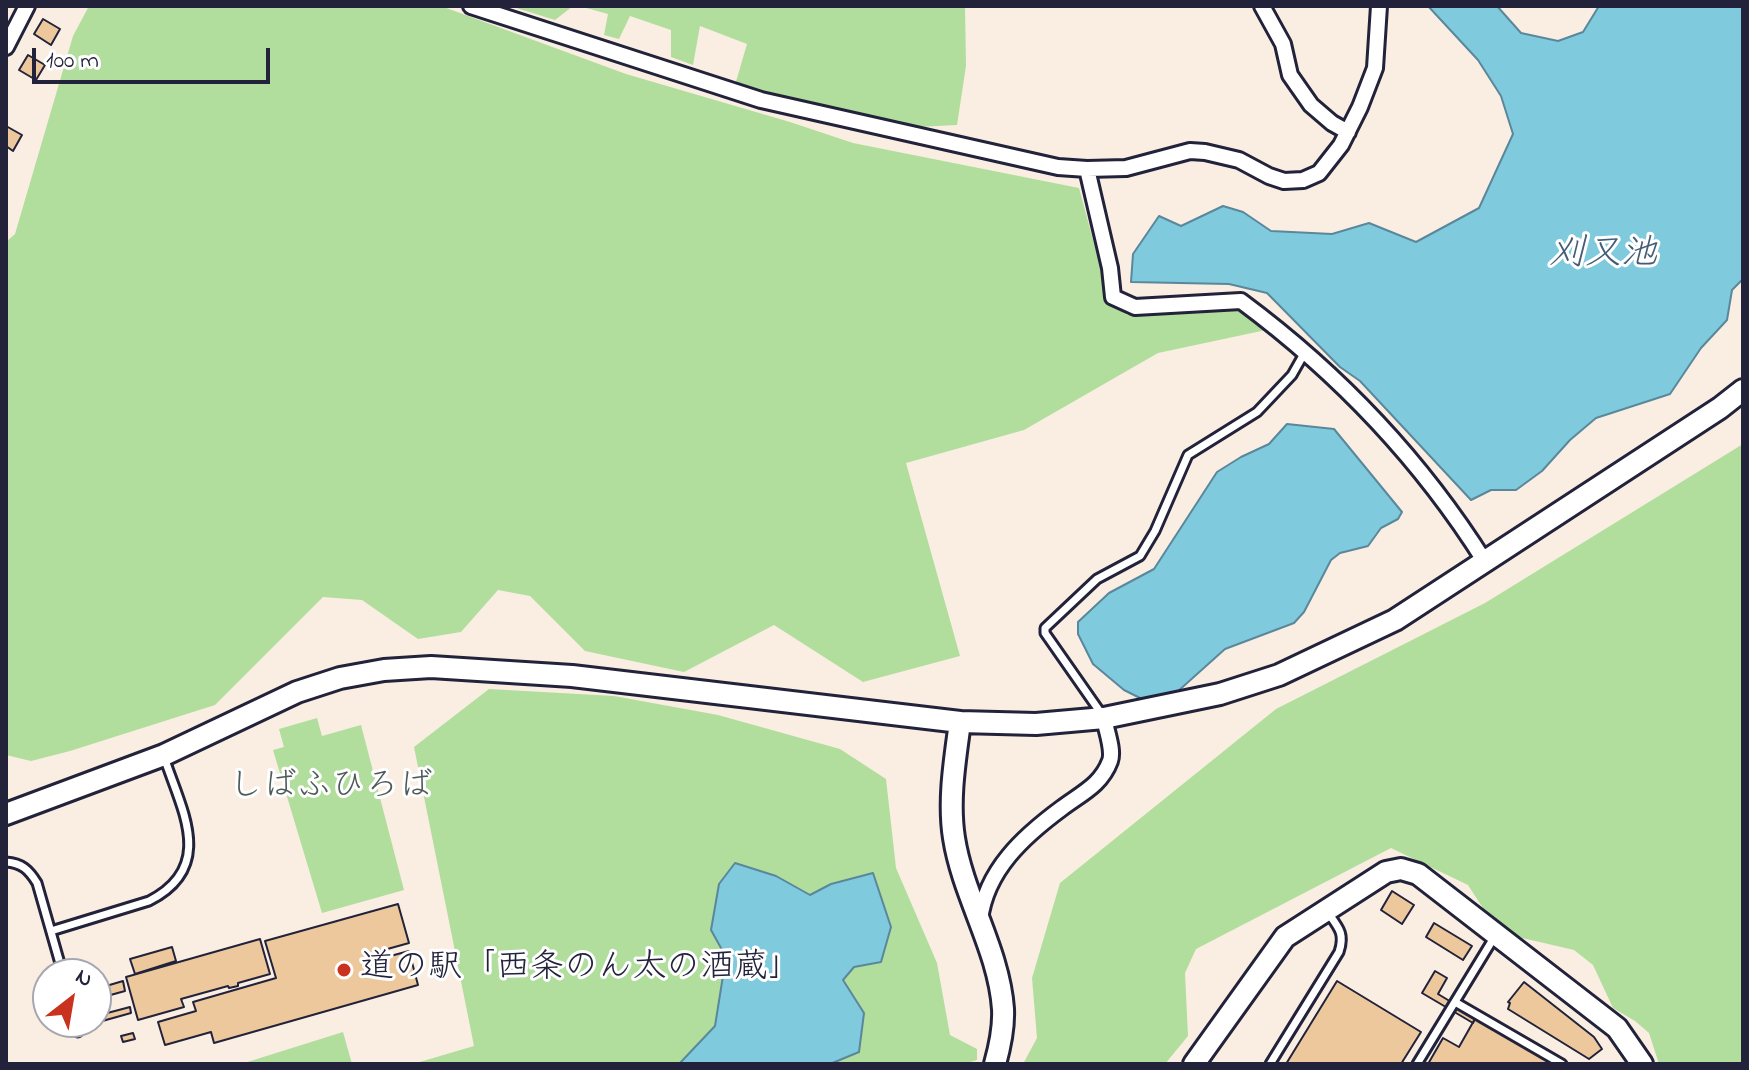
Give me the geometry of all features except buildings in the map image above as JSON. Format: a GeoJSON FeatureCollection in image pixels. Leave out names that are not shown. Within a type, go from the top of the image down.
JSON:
{"type":"FeatureCollection","features":[{"type":"Feature","properties":{"kind":"street"},"geometry":{"type":"LineString","coordinates":[[8,38],[27,6]]}},
{"type":"Feature","properties":{"kind":"street"},"geometry":{"type":"LineString","coordinates":[[471,6],[761,100],[1029,161],[1087,169],[1126,168],[1190,151],[1205,152],[1239,160],[1269,176],[1294,181],[1319,173],[1348,132],[1375,68],[1379,6]]}},
{"type":"Feature","properties":{"kind":"street"},"geometry":{"type":"LineString","coordinates":[[1262,6],[1283,44],[1290,75],[1311,105],[1348,132]]}},
{"type":"Feature","properties":{"kind":"street"},"geometry":{"type":"LineString","coordinates":[[1087,169],[1110,268],[1113,297],[1135,307],[1241,301],[1351,392],[1428,479],[1485,562]]}},
{"type":"Feature","properties":{"kind":"street"},"geometry":{"type":"LineString","coordinates":[[6,814],[164,755],[297,692],[340,678],[384,670],[431,667],[572,676],[960,722],[1036,724],[1104,718],[1220,694],[1279,675],[1395,620],[1743,390]]}},
{"type":"Feature","properties":{"kind":"street"},"geometry":{"type":"LineString","coordinates":[[979,924],[991,881],[1013,849],[1062,808],[1097,784],[1111,758],[1104,718]]}},
{"type":"Feature","properties":{"kind":"street"},"geometry":{"type":"LineString","coordinates":[[960,722],[951,797],[954,838],[997,977],[1003,1010],[1001,1042],[995,1064]]}},
{"type":"Feature","properties":{"kind":"street"},"geometry":{"type":"LineString","coordinates":[[1194,1064],[1285,937],[1386,872],[1401,869],[1418,874],[1617,1028],[1642,1064]]}},
{"type":"Feature","properties":{"kind":"lane"},"geometry":{"type":"LineString","coordinates":[[1104,718],[1045,633],[1045,628],[1097,579],[1140,556],[1155,531],[1188,455],[1257,412],[1292,375],[1305,352]]}},
{"type":"Feature","properties":{"kind":"lane"},"geometry":{"type":"LineString","coordinates":[[51,931],[149,901],[163,894],[177,881],[190,851],[190,836],[164,755]]}},
{"type":"Feature","properties":{"kind":"lane"},"geometry":{"type":"LineString","coordinates":[[6,862],[18,863],[30,871],[37,883],[59,958]]}},
{"type":"Feature","properties":{"kind":"lane"},"geometry":{"type":"LineString","coordinates":[[1270,1064],[1339,952],[1343,939],[1341,931],[1327,911]]}},
{"type":"Feature","properties":{"kind":"lane"},"geometry":{"type":"LineString","coordinates":[[1417,1064],[1496,934]]}},
{"type":"Feature","properties":{"kind":"lane"},"geometry":{"type":"LineString","coordinates":[[1455,1002],[1562,1064]]}},
{"type":"Feature","properties":{"kind":"green space"},"geometry":{"type":"Polygon","coordinates":[[[89,6],[441,6],[626,74],[853,143],[1079,188],[1109,299],[1127,315],[1243,310],[1266,330],[1158,353],[1024,430],[906,463],[960,656],[863,682],[774,625],[684,672],[585,651],[530,596],[498,590],[461,632],[418,639],[362,600],[323,597],[215,705],[31,761],[6,755],[6,242],[15,234],[73,36],[89,6]]]}},
{"type":"Feature","properties":{"kind":"green space"},"geometry":{"type":"Polygon","coordinates":[[[510,6],[573,6],[555,20],[510,6]]]}},
{"type":"Feature","properties":{"kind":"green space"},"geometry":{"type":"Polygon","coordinates":[[[579,6],[965,6],[966,66],[957,125],[917,127],[735,85],[747,44],[700,26],[693,65],[671,57],[671,30],[630,16],[619,39],[604,35],[608,14],[579,6]]]}},
{"type":"Feature","properties":{"kind":"green space"},"geometry":{"type":"Polygon","coordinates":[[[1743,444],[1743,1064],[1659,1064],[1649,1033],[1613,1008],[1593,965],[1574,950],[1518,937],[1490,919],[1468,885],[1391,848],[1196,949],[1185,973],[1188,1036],[1165,1064],[1023,1064],[1037,1038],[1032,978],[1060,883],[1276,709],[1485,603],[1743,444]]]}},
{"type":"Feature","properties":{"kind":"green space"},"geometry":{"type":"Polygon","coordinates":[[[489,689],[614,696],[718,715],[840,749],[886,779],[896,868],[937,963],[950,1035],[977,1049],[977,1060],[963,1064],[830,1064],[859,1052],[864,1013],[843,981],[854,967],[873,873],[831,884],[810,895],[776,876],[726,957],[715,1026],[679,1064],[413,1064],[474,1046],[414,747],[489,689]]]}},
{"type":"Feature","properties":{"kind":"green space","name":"しばふひろば"},"geometry":{"type":"Polygon","coordinates":[[[317,718],[322,736],[361,725],[404,890],[322,913],[273,750],[284,747],[279,729],[317,718]]]}},
{"type":"Feature","properties":{"kind":"green space"},"geometry":{"type":"Polygon","coordinates":[[[343,1032],[352,1064],[241,1064],[343,1032]]]}},
{"type":"Feature","properties":{"kind":"water","name":"刈又池"},"geometry":{"type":"Polygon","coordinates":[[[1428,6],[1497,6],[1521,33],[1558,41],[1583,32],[1599,6],[1743,6],[1743,279],[1732,290],[1727,320],[1701,348],[1670,394],[1596,418],[1570,440],[1542,471],[1516,490],[1491,490],[1471,500],[1360,381],[1340,367],[1267,293],[1229,284],[1131,282],[1133,254],[1159,216],[1181,226],[1223,206],[1243,212],[1271,231],[1332,234],[1369,223],[1416,242],[1479,208],[1513,134],[1501,96],[1478,60],[1428,6]]]}},
{"type":"Feature","properties":{"kind":"water"},"geometry":{"type":"Polygon","coordinates":[[[1287,424],[1334,429],[1402,512],[1398,519],[1381,528],[1368,546],[1340,553],[1331,560],[1304,612],[1294,623],[1225,649],[1167,701],[1148,702],[1124,690],[1093,664],[1078,634],[1078,622],[1109,593],[1154,569],[1217,472],[1269,444],[1287,424]]]}},
{"type":"Feature","properties":{"kind":"water"},"geometry":{"type":"Polygon","coordinates":[[[735,863],[776,876],[810,895],[831,884],[873,873],[891,927],[881,962],[854,967],[843,980],[864,1013],[859,1052],[830,1064],[679,1064],[715,1026],[726,957],[711,930],[719,884],[735,863]]]}},
{"type":"Feature","properties":{"kind":"place","name":"道の駅「西条のん太の酒蔵」"},"geometry":{"type":"Point","coordinates":[344,970]}}]}
